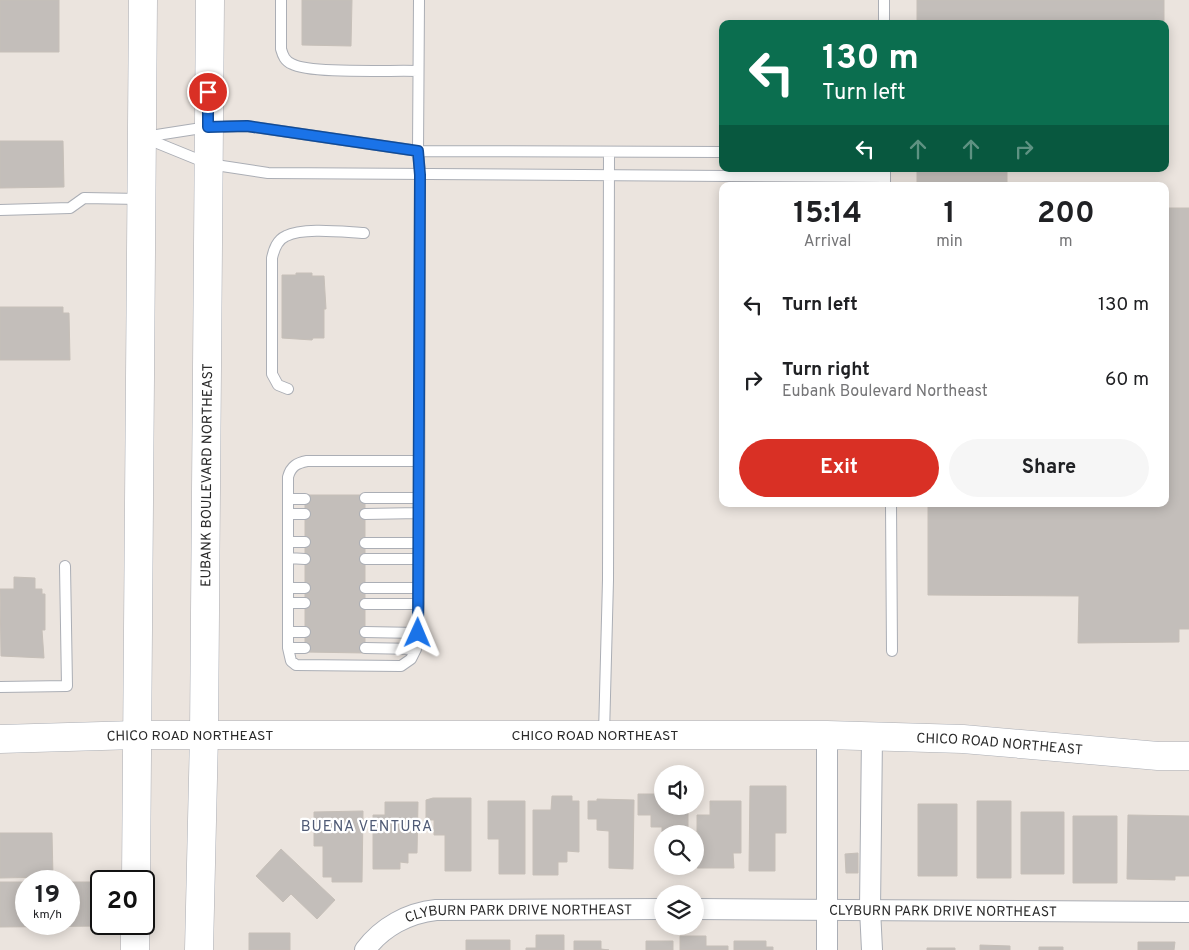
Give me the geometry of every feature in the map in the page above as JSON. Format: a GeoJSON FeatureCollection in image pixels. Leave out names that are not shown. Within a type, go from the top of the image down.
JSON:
{"type":"FeatureCollection","features":[{"type":"Feature","properties":{"kind":"main road"},"geometry":{"type":"LineString","coordinates":[[136,870],[143,0]]}},
{"type":"Feature","properties":{"kind":"main road","name":"EUBANK BOULEVARD NORTHEAST"},"geometry":{"type":"LineString","coordinates":[[199,950],[204,735],[210,0]]}},
{"type":"Feature","properties":{"kind":"main road","name":"CHICO ROAD NORTHEAST"},"geometry":{"type":"LineString","coordinates":[[0,739],[136,735],[827,734],[963,739],[1158,756],[1189,756]]}},
{"type":"Feature","properties":{"kind":"main road"},"geometry":{"type":"LineString","coordinates":[[135,935],[135,950]]}},
{"type":"Feature","properties":{"kind":"street"},"geometry":{"type":"LineString","coordinates":[[827,734],[827,950]]}},
{"type":"Feature","properties":{"kind":"street"},"geometry":{"type":"LineString","coordinates":[[872,736],[870,909],[872,950]]}},
{"type":"Feature","properties":{"kind":"street","name":"CLYBURN PARK DRIVE NORTHEAST"},"geometry":{"type":"LineString","coordinates":[[365,950],[390,926],[418,912],[436,910],[654,909]]}},
{"type":"Feature","properties":{"kind":"street","name":"CLYBURN PARK DRIVE NORTHEAST"},"geometry":{"type":"LineString","coordinates":[[704,909],[1189,912]]}},
{"type":"Feature","properties":{"kind":"lane"},"geometry":{"type":"LineString","coordinates":[[281,0],[281,49],[290,64],[309,68],[418,70]]}},
{"type":"Feature","properties":{"kind":"lane"},"geometry":{"type":"LineString","coordinates":[[419,0],[418,70],[418,151],[420,175],[419,604],[416,649],[406,663],[395,667],[303,666],[291,661],[288,648],[289,472],[294,465],[302,462],[419,460]]}},
{"type":"Feature","properties":{"kind":"lane"},"geometry":{"type":"LineString","coordinates":[[884,0],[884,20]]}},
{"type":"Feature","properties":{"kind":"lane"},"geometry":{"type":"LineString","coordinates":[[141,137],[208,127],[247,126],[418,151],[719,152]]}},
{"type":"Feature","properties":{"kind":"lane"},"geometry":{"type":"LineString","coordinates":[[141,137],[209,164],[268,173],[885,177]]}},
{"type":"Feature","properties":{"kind":"lane"},"geometry":{"type":"LineString","coordinates":[[604,734],[608,570],[609,152]]}},
{"type":"Feature","properties":{"kind":"lane"},"geometry":{"type":"LineString","coordinates":[[0,210],[70,208],[84,198],[141,199]]}},
{"type":"Feature","properties":{"kind":"lane"},"geometry":{"type":"LineString","coordinates":[[288,389],[278,385],[272,374],[272,258],[274,249],[279,241],[294,233],[364,232]]}},
{"type":"Feature","properties":{"kind":"lane"},"geometry":{"type":"LineString","coordinates":[[365,498],[419,498]]}},
{"type":"Feature","properties":{"kind":"lane"},"geometry":{"type":"LineString","coordinates":[[288,499],[305,499]]}},
{"type":"Feature","properties":{"kind":"lane"},"geometry":{"type":"LineString","coordinates":[[890,507],[892,651]]}},
{"type":"Feature","properties":{"kind":"lane"},"geometry":{"type":"LineString","coordinates":[[288,514],[305,514]]}},
{"type":"Feature","properties":{"kind":"lane"},"geometry":{"type":"LineString","coordinates":[[365,514],[419,514]]}},
{"type":"Feature","properties":{"kind":"lane"},"geometry":{"type":"LineString","coordinates":[[288,542],[305,542]]}},
{"type":"Feature","properties":{"kind":"lane"},"geometry":{"type":"LineString","coordinates":[[365,543],[419,543]]}},
{"type":"Feature","properties":{"kind":"lane"},"geometry":{"type":"LineString","coordinates":[[288,558],[305,559]]}},
{"type":"Feature","properties":{"kind":"lane"},"geometry":{"type":"LineString","coordinates":[[365,559],[419,559]]}},
{"type":"Feature","properties":{"kind":"lane"},"geometry":{"type":"LineString","coordinates":[[0,687],[67,686],[65,566]]}},
{"type":"Feature","properties":{"kind":"lane"},"geometry":{"type":"LineString","coordinates":[[288,588],[305,588]]}},
{"type":"Feature","properties":{"kind":"lane"},"geometry":{"type":"LineString","coordinates":[[365,588],[419,588]]}},
{"type":"Feature","properties":{"kind":"lane"},"geometry":{"type":"LineString","coordinates":[[288,603],[304,603]]}},
{"type":"Feature","properties":{"kind":"lane"},"geometry":{"type":"LineString","coordinates":[[365,604],[419,604]]}},
{"type":"Feature","properties":{"kind":"lane"},"geometry":{"type":"LineString","coordinates":[[288,632],[304,632]]}},
{"type":"Feature","properties":{"kind":"lane"},"geometry":{"type":"LineString","coordinates":[[365,632],[418,633]]}},
{"type":"Feature","properties":{"kind":"lane"},"geometry":{"type":"LineString","coordinates":[[288,648],[304,648]]}},
{"type":"Feature","properties":{"kind":"lane"},"geometry":{"type":"LineString","coordinates":[[365,648],[416,649]]}},
{"type":"Feature","properties":{"kind":"building"},"geometry":{"type":"Polygon","coordinates":[[[0,0],[59,0],[59,52],[0,52],[0,0]]]}},
{"type":"Feature","properties":{"kind":"building"},"geometry":{"type":"Polygon","coordinates":[[[302,0],[352,0],[351,46],[302,45],[302,0]]]}},
{"type":"Feature","properties":{"kind":"building"},"geometry":{"type":"Polygon","coordinates":[[[917,0],[1164,0],[1164,20],[917,20],[917,0]]]}},
{"type":"Feature","properties":{"kind":"building"},"geometry":{"type":"Polygon","coordinates":[[[0,141],[63,141],[64,187],[0,188],[0,141]]]}},
{"type":"Feature","properties":{"kind":"building"},"geometry":{"type":"Polygon","coordinates":[[[917,172],[1007,172],[1007,182],[917,182],[917,172]]]}},
{"type":"Feature","properties":{"kind":"building"},"geometry":{"type":"Polygon","coordinates":[[[1169,208],[1189,208],[1189,629],[1179,629],[1179,642],[1078,643],[1079,596],[928,595],[928,507],[1169,507],[1169,208]]]}},
{"type":"Feature","properties":{"kind":"building"},"geometry":{"type":"Polygon","coordinates":[[[296,273],[312,273],[312,276],[324,276],[326,309],[324,309],[324,338],[313,338],[312,340],[282,338],[282,275],[296,275],[296,273]]]}},
{"type":"Feature","properties":{"kind":"building"},"geometry":{"type":"Polygon","coordinates":[[[0,307],[63,307],[63,313],[69,313],[70,360],[0,360],[0,307]]]}},
{"type":"Feature","properties":{"kind":"building"},"geometry":{"type":"Polygon","coordinates":[[[305,495],[365,495],[365,653],[305,652],[305,495]]]}},
{"type":"Feature","properties":{"kind":"building"},"geometry":{"type":"Polygon","coordinates":[[[14,577],[35,578],[35,589],[42,589],[42,594],[45,594],[45,630],[42,630],[44,658],[1,656],[0,589],[14,589],[14,577]]]}},
{"type":"Feature","properties":{"kind":"building"},"geometry":{"type":"Polygon","coordinates":[[[750,786],[786,786],[786,833],[775,833],[775,871],[749,871],[750,786]]]}},
{"type":"Feature","properties":{"kind":"building"},"geometry":{"type":"Polygon","coordinates":[[[638,794],[654,794],[654,815],[688,815],[688,825],[654,825],[654,827],[651,827],[651,815],[638,815],[638,794]]]}},
{"type":"Feature","properties":{"kind":"building"},"geometry":{"type":"Polygon","coordinates":[[[552,796],[572,796],[572,801],[579,801],[579,852],[567,851],[567,862],[558,862],[558,875],[533,875],[533,810],[551,810],[552,796]]]}},
{"type":"Feature","properties":{"kind":"building"},"geometry":{"type":"Polygon","coordinates":[[[433,798],[471,798],[471,871],[445,871],[445,835],[434,835],[434,820],[426,820],[426,800],[433,798]]]}},
{"type":"Feature","properties":{"kind":"building"},"geometry":{"type":"Polygon","coordinates":[[[597,799],[634,800],[633,869],[609,868],[609,831],[597,830],[597,819],[588,819],[588,801],[597,801],[597,799]]]}},
{"type":"Feature","properties":{"kind":"building"},"geometry":{"type":"Polygon","coordinates":[[[488,801],[525,801],[525,874],[499,874],[499,839],[488,839],[488,801]]]}},
{"type":"Feature","properties":{"kind":"building"},"geometry":{"type":"Polygon","coordinates":[[[710,801],[741,801],[741,853],[733,853],[734,868],[704,868],[704,825],[697,825],[697,815],[710,815],[710,801]]]}},
{"type":"Feature","properties":{"kind":"building"},"geometry":{"type":"Polygon","coordinates":[[[977,801],[1011,801],[1011,878],[977,878],[977,801]]]}},
{"type":"Feature","properties":{"kind":"building"},"geometry":{"type":"Polygon","coordinates":[[[385,802],[418,802],[417,853],[408,853],[408,863],[400,862],[400,869],[373,869],[373,815],[385,815],[385,802]]]}},
{"type":"Feature","properties":{"kind":"building"},"geometry":{"type":"Polygon","coordinates":[[[918,804],[957,804],[957,876],[918,876],[918,804]]]}},
{"type":"Feature","properties":{"kind":"building"},"geometry":{"type":"Polygon","coordinates":[[[363,811],[362,882],[332,882],[332,877],[323,877],[323,846],[314,846],[314,812],[363,811]]]}},
{"type":"Feature","properties":{"kind":"building"},"geometry":{"type":"Polygon","coordinates":[[[1021,812],[1064,812],[1064,874],[1021,874],[1021,812]]]}},
{"type":"Feature","properties":{"kind":"building"},"geometry":{"type":"Polygon","coordinates":[[[1128,815],[1189,816],[1189,876],[1175,876],[1175,880],[1127,879],[1128,815]]]}},
{"type":"Feature","properties":{"kind":"building"},"geometry":{"type":"Polygon","coordinates":[[[1073,816],[1117,816],[1117,883],[1073,883],[1073,816]]]}},
{"type":"Feature","properties":{"kind":"building"},"geometry":{"type":"Polygon","coordinates":[[[0,833],[52,833],[53,870],[15,870],[15,878],[0,878],[0,833]]]}},
{"type":"Feature","properties":{"kind":"building"},"geometry":{"type":"Polygon","coordinates":[[[281,849],[335,900],[317,919],[291,894],[283,902],[256,876],[281,849]]]}},
{"type":"Feature","properties":{"kind":"building"},"geometry":{"type":"Polygon","coordinates":[[[858,853],[858,873],[846,873],[845,854],[858,853]]]}},
{"type":"Feature","properties":{"kind":"building"},"geometry":{"type":"Polygon","coordinates":[[[0,882],[15,882],[15,927],[0,927],[0,882]]]}},
{"type":"Feature","properties":{"kind":"building"},"geometry":{"type":"Polygon","coordinates":[[[80,882],[90,882],[90,926],[80,926],[80,882]]]}},
{"type":"Feature","properties":{"kind":"building"},"geometry":{"type":"Polygon","coordinates":[[[249,933],[290,933],[290,950],[249,950],[249,933]]]}},
{"type":"Feature","properties":{"kind":"building"},"geometry":{"type":"Polygon","coordinates":[[[536,935],[564,935],[564,950],[526,950],[526,948],[536,948],[536,935]]]}},
{"type":"Feature","properties":{"kind":"building"},"geometry":{"type":"Polygon","coordinates":[[[680,936],[706,936],[706,946],[728,946],[728,950],[680,950],[680,936]]]}},
{"type":"Feature","properties":{"kind":"building"},"geometry":{"type":"Polygon","coordinates":[[[466,940],[510,940],[510,950],[466,950],[466,940]]]}},
{"type":"Feature","properties":{"kind":"building"},"geometry":{"type":"Polygon","coordinates":[[[574,941],[601,941],[601,949],[609,950],[574,950],[574,941]]]}},
{"type":"Feature","properties":{"kind":"building"},"geometry":{"type":"Polygon","coordinates":[[[646,941],[673,941],[673,950],[646,950],[646,941]]]}},
{"type":"Feature","properties":{"kind":"building"},"geometry":{"type":"Polygon","coordinates":[[[734,941],[766,941],[766,947],[773,947],[773,950],[734,950],[734,941]]]}},
{"type":"Feature","properties":{"kind":"building"},"geometry":{"type":"Polygon","coordinates":[[[1138,942],[1175,942],[1174,950],[1138,950],[1138,942]]]}},
{"type":"Feature","properties":{"kind":"building"},"geometry":{"type":"Polygon","coordinates":[[[980,945],[1010,946],[1010,950],[980,950],[980,945]]]}},
{"type":"Feature","properties":{"kind":"building"},"geometry":{"type":"Polygon","coordinates":[[[1039,947],[1063,947],[1063,950],[1039,950],[1039,947]]]}},
{"type":"Feature","properties":{"kind":"building"},"geometry":{"type":"Polygon","coordinates":[[[927,948],[955,948],[955,950],[927,950],[927,948]]]}},
{"type":"Feature","properties":{"kind":"district","name":"BUENA VENTURA"},"geometry":{"type":"Point","coordinates":[367,826]}},
{"type":"Feature","properties":{"kind":"route"},"geometry":{"type":"LineString","coordinates":[[208,92],[208,127],[247,126],[418,151],[420,175],[418,633]]}}]}
